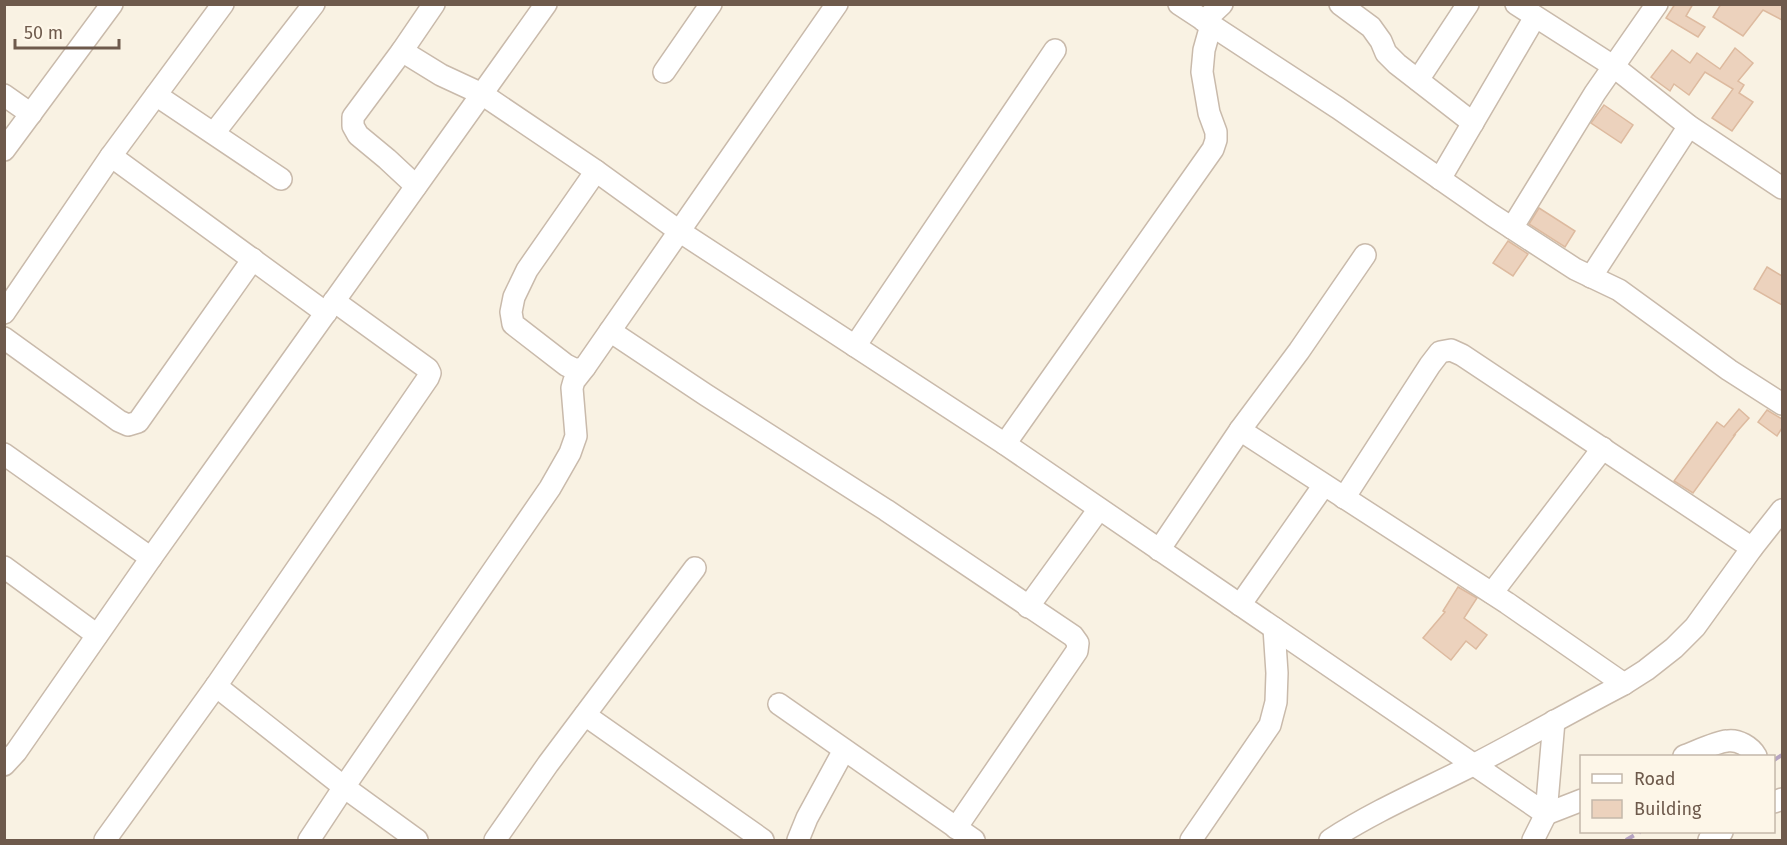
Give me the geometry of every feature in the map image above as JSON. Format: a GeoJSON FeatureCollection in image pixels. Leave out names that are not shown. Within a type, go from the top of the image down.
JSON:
{"type":"FeatureCollection","features":[{"type":"Feature","properties":{"kind":"street"},"geometry":{"type":"LineString","coordinates":[[4,150],[112,4]]}},
{"type":"Feature","properties":{"kind":"street"},"geometry":{"type":"LineString","coordinates":[[4,313],[111,156],[223,4]]}},
{"type":"Feature","properties":{"kind":"street"},"geometry":{"type":"LineString","coordinates":[[214,133],[314,4]]}},
{"type":"Feature","properties":{"kind":"street"},"geometry":{"type":"LineString","coordinates":[[416,186],[358,135],[353,126],[353,117],[434,4]]}},
{"type":"Feature","properties":{"kind":"street"},"geometry":{"type":"LineString","coordinates":[[4,765],[16,752],[151,558],[546,4]]}},
{"type":"Feature","properties":{"kind":"street"},"geometry":{"type":"LineString","coordinates":[[664,72],[711,4]]}},
{"type":"Feature","properties":{"kind":"street"},"geometry":{"type":"LineString","coordinates":[[309,840],[550,488],[570,453],[576,436],[572,388],[574,381],[837,4]]}},
{"type":"Feature","properties":{"kind":"street"},"geometry":{"type":"LineString","coordinates":[[1179,4],[1338,108],[1575,269],[1619,290],[1729,370],[1782,404]]}},
{"type":"Feature","properties":{"kind":"street"},"geometry":{"type":"LineString","coordinates":[[1005,444],[1213,149],[1216,132],[1209,113],[1202,72],[1208,23],[1222,4]]}},
{"type":"Feature","properties":{"kind":"street"},"geometry":{"type":"LineString","coordinates":[[1340,4],[1371,27],[1386,53],[1473,123]]}},
{"type":"Feature","properties":{"kind":"street"},"geometry":{"type":"LineString","coordinates":[[1418,80],[1468,4]]}},
{"type":"Feature","properties":{"kind":"street"},"geometry":{"type":"LineString","coordinates":[[1516,4],[1613,66],[1689,126],[1782,188]]}},
{"type":"Feature","properties":{"kind":"street"},"geometry":{"type":"LineString","coordinates":[[1512,228],[1595,93],[1657,4]]}},
{"type":"Feature","properties":{"kind":"street"},"geometry":{"type":"LineString","coordinates":[[1440,179],[1535,17]]}},
{"type":"Feature","properties":{"kind":"street"},"geometry":{"type":"LineString","coordinates":[[855,346],[1055,50]]}},
{"type":"Feature","properties":{"kind":"street"},"geometry":{"type":"LineString","coordinates":[[402,51],[441,75],[482,94],[596,171],[679,231],[1005,444],[1546,814]]}},
{"type":"Feature","properties":{"kind":"street"},"geometry":{"type":"LineString","coordinates":[[4,95],[31,114]]}},
{"type":"Feature","properties":{"kind":"street"},"geometry":{"type":"LineString","coordinates":[[156,95],[281,179]]}},
{"type":"Feature","properties":{"kind":"street"},"geometry":{"type":"LineString","coordinates":[[1591,277],[1689,126]]}},
{"type":"Feature","properties":{"kind":"street"},"geometry":{"type":"LineString","coordinates":[[105,840],[216,686],[430,373],[428,369],[253,259],[111,156]]}},
{"type":"Feature","properties":{"kind":"street"},"geometry":{"type":"LineString","coordinates":[[585,367],[576,370],[566,365],[513,324],[511,312],[514,297],[527,270],[596,171]]}},
{"type":"Feature","properties":{"kind":"street"},"geometry":{"type":"LineString","coordinates":[[1159,550],[1240,430],[1299,351],[1365,255]]}},
{"type":"Feature","properties":{"kind":"street"},"geometry":{"type":"LineString","coordinates":[[4,338],[119,421],[128,425],[138,422],[253,259]]}},
{"type":"Feature","properties":{"kind":"street"},"geometry":{"type":"LineString","coordinates":[[610,331],[886,510],[1072,636],[1078,643],[1077,651],[956,828]]}},
{"type":"Feature","properties":{"kind":"street"},"geometry":{"type":"LineString","coordinates":[[1344,498],[1430,365],[1440,352],[1450,350],[1462,355],[1752,548]]}},
{"type":"Feature","properties":{"kind":"street"},"geometry":{"type":"LineString","coordinates":[[1240,430],[1492,593],[1624,684]]}},
{"type":"Feature","properties":{"kind":"street"},"geometry":{"type":"LineString","coordinates":[[1492,593],[1603,448]]}},
{"type":"Feature","properties":{"kind":"street"},"geometry":{"type":"LineString","coordinates":[[4,454],[151,558]]}},
{"type":"Feature","properties":{"kind":"street"},"geometry":{"type":"LineString","coordinates":[[1240,605],[1324,485]]}},
{"type":"Feature","properties":{"kind":"street"},"geometry":{"type":"LineString","coordinates":[[1028,606],[1099,508]]}},
{"type":"Feature","properties":{"kind":"street"},"geometry":{"type":"LineString","coordinates":[[1330,840],[1410,794],[1474,764],[1646,670],[1674,648],[1695,627],[1782,510]]}},
{"type":"Feature","properties":{"kind":"street"},"geometry":{"type":"LineString","coordinates":[[495,840],[548,764],[695,568]]}},
{"type":"Feature","properties":{"kind":"street"},"geometry":{"type":"LineString","coordinates":[[6,572],[97,635]]}},
{"type":"Feature","properties":{"kind":"street"},"geometry":{"type":"LineString","coordinates":[[1191,840],[1270,725],[1276,702],[1274,628]]}},
{"type":"Feature","properties":{"kind":"street"},"geometry":{"type":"LineString","coordinates":[[216,686],[344,787],[417,840]]}},
{"type":"Feature","properties":{"kind":"street"},"geometry":{"type":"LineString","coordinates":[[779,704],[974,840]]}},
{"type":"Feature","properties":{"kind":"street"},"geometry":{"type":"LineString","coordinates":[[585,716],[763,840]]}},
{"type":"Feature","properties":{"kind":"street"},"geometry":{"type":"LineString","coordinates":[[1533,840],[1546,814],[1554,721]]}},
{"type":"Feature","properties":{"kind":"street"},"geometry":{"type":"LineString","coordinates":[[1687,755],[1728,740],[1753,750],[1756,755]]}},
{"type":"Feature","properties":{"kind":"street"},"geometry":{"type":"LineString","coordinates":[[798,840],[807,818],[844,750]]}},
{"type":"Feature","properties":{"kind":"street"},"geometry":{"type":"LineString","coordinates":[[1546,814],[1580,800]]}},
{"type":"Feature","properties":{"kind":"building"},"geometry":{"type":"Polygon","coordinates":[[[1675,4],[1693,4],[1686,16],[1705,27],[1698,37],[1666,18],[1675,4]]]}},
{"type":"Feature","properties":{"kind":"building"},"geometry":{"type":"Polygon","coordinates":[[[1721,4],[1782,4],[1782,20],[1763,10],[1743,36],[1713,17],[1721,4]]]}},
{"type":"Feature","properties":{"kind":"building"},"geometry":{"type":"Polygon","coordinates":[[[1735,48],[1753,63],[1738,81],[1744,85],[1739,93],[1753,102],[1732,131],[1712,118],[1733,89],[1705,72],[1689,95],[1674,84],[1670,91],[1651,77],[1672,50],[1690,63],[1697,53],[1720,69],[1735,48]]]}},
{"type":"Feature","properties":{"kind":"building"},"geometry":{"type":"Polygon","coordinates":[[[1604,105],[1633,125],[1621,143],[1591,123],[1604,105]]]}},
{"type":"Feature","properties":{"kind":"building"},"geometry":{"type":"Polygon","coordinates":[[[1539,208],[1575,231],[1565,247],[1529,224],[1539,208]]]}},
{"type":"Feature","properties":{"kind":"building"},"geometry":{"type":"Polygon","coordinates":[[[1508,241],[1528,254],[1513,276],[1493,263],[1508,241]]]}},
{"type":"Feature","properties":{"kind":"building"},"geometry":{"type":"Polygon","coordinates":[[[1767,267],[1782,276],[1782,305],[1754,289],[1767,267]]]}},
{"type":"Feature","properties":{"kind":"building"},"geometry":{"type":"Polygon","coordinates":[[[1739,409],[1749,418],[1734,435],[1693,493],[1674,481],[1717,422],[1724,427],[1739,409]]]}},
{"type":"Feature","properties":{"kind":"building"},"geometry":{"type":"Polygon","coordinates":[[[1767,410],[1782,419],[1782,428],[1777,436],[1758,422],[1767,410]]]}},
{"type":"Feature","properties":{"kind":"building"},"geometry":{"type":"Polygon","coordinates":[[[1458,587],[1477,598],[1464,618],[1487,635],[1476,649],[1466,641],[1451,660],[1423,638],[1445,612],[1443,611],[1458,587]]]}},
{"type":"Feature","properties":{"kind":"railway"},"geometry":{"type":"LineString","coordinates":[[1775,759],[1782,755]]}},
{"type":"Feature","properties":{"kind":"railway"},"geometry":{"type":"LineString","coordinates":[[1626,840],[1638,833]]}}]}
